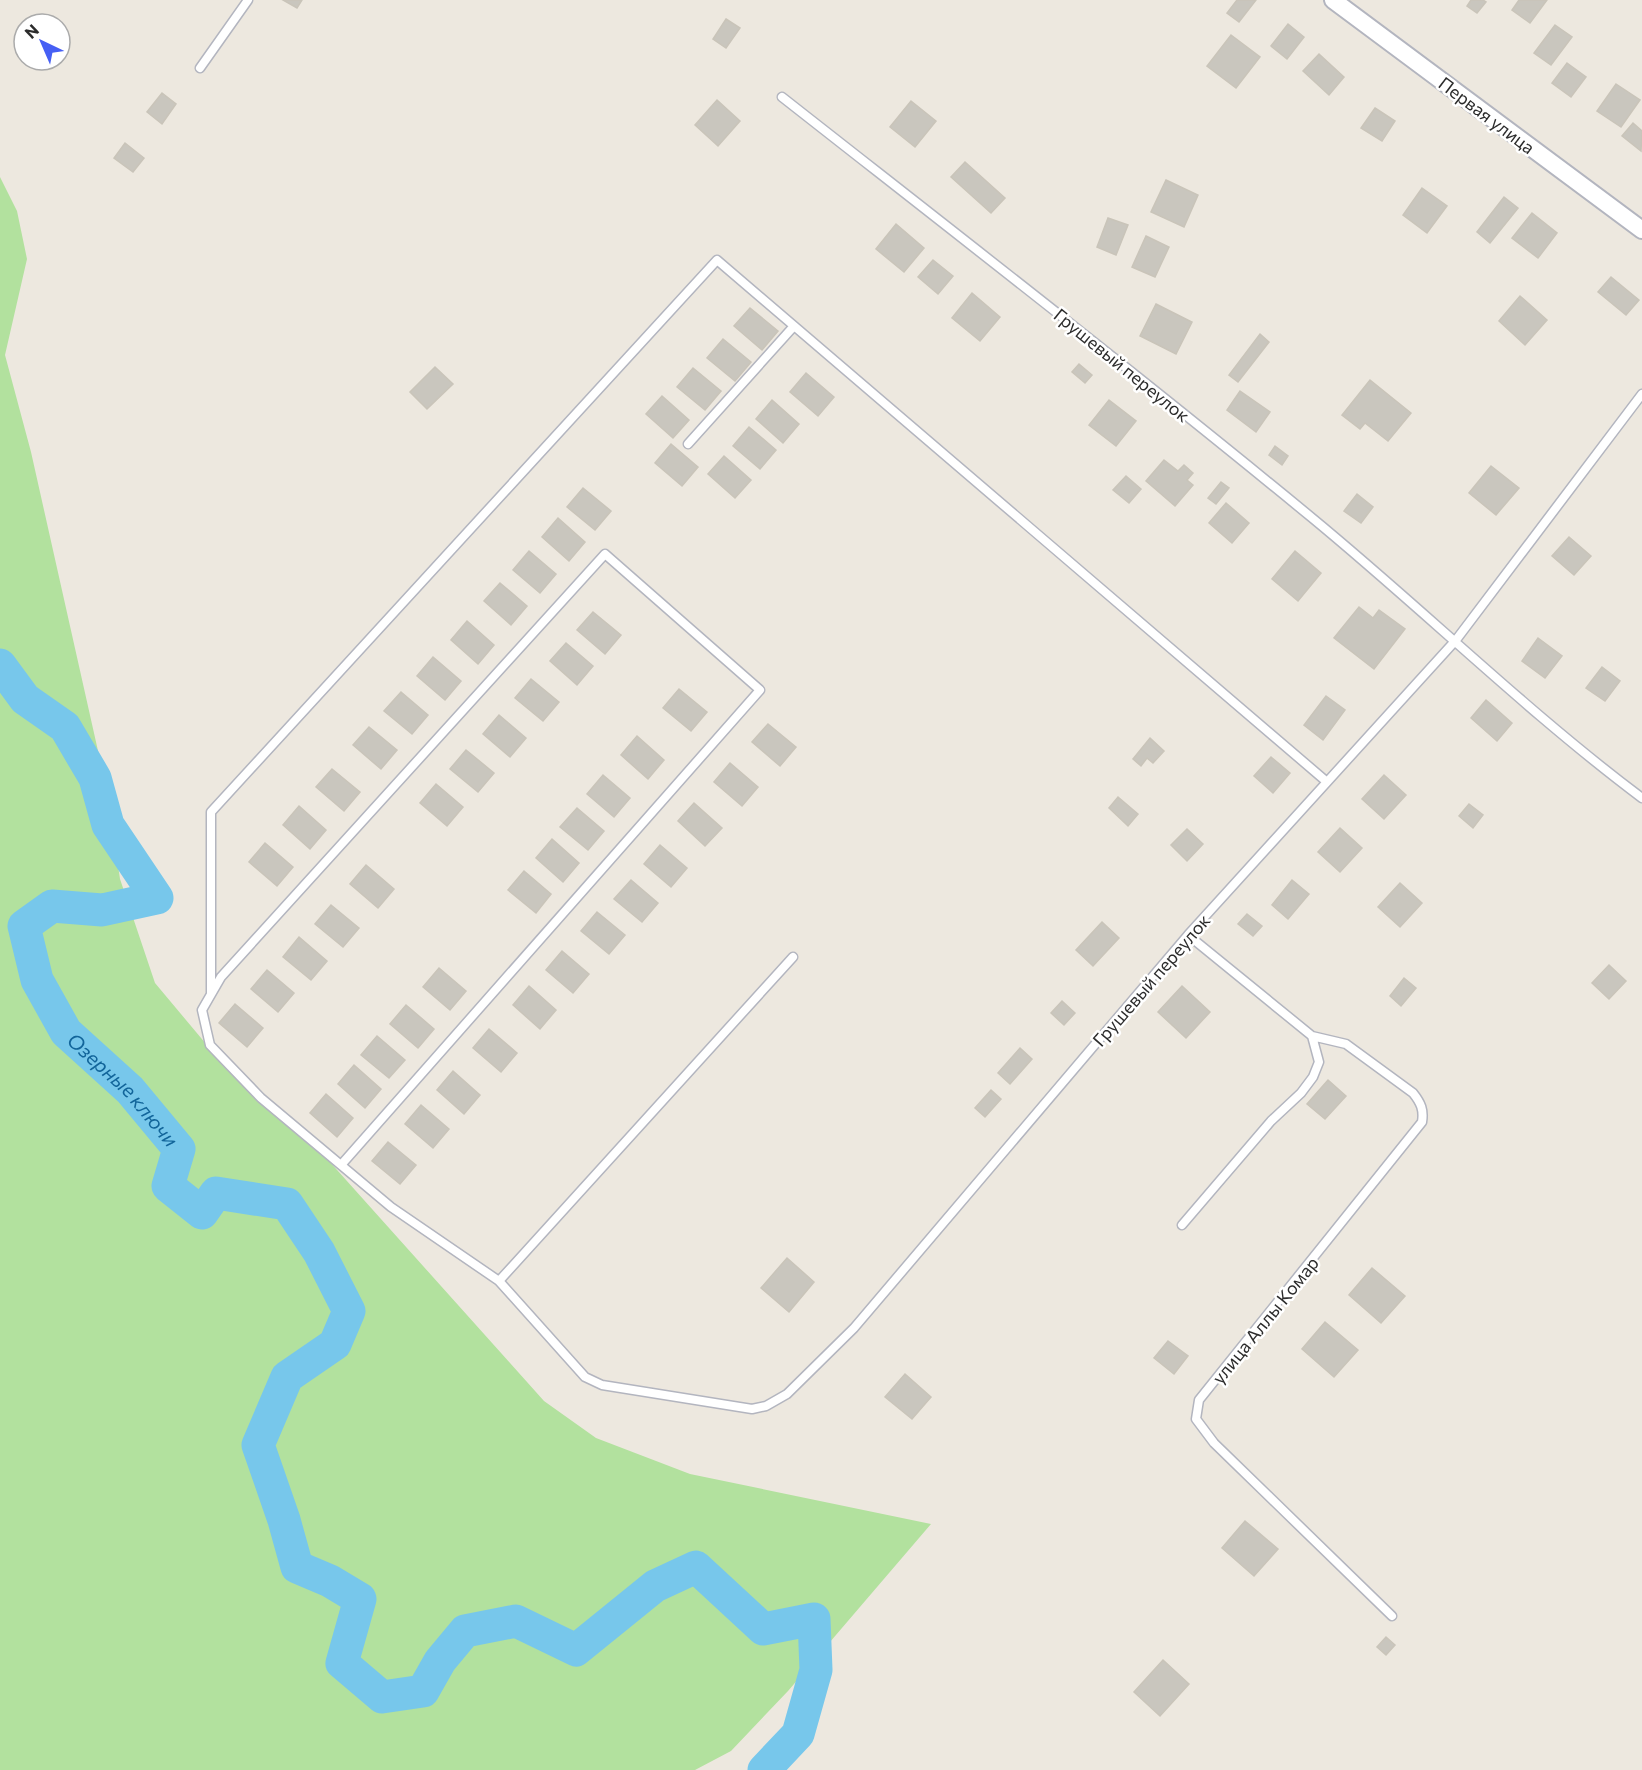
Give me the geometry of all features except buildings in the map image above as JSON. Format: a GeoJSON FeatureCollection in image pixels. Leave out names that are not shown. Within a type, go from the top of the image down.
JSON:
{"type":"FeatureCollection","features":[{"type":"Feature","properties":{"kind":"street","name":"Первая улица"},"geometry":{"type":"LineString","coordinates":[[1333,0],[1642,230]]}},
{"type":"Feature","properties":{"kind":"lane"},"geometry":{"type":"LineString","coordinates":[[200,68],[248,0]]}},
{"type":"Feature","properties":{"kind":"lane","name":"Грушевый переулок"},"geometry":{"type":"LineString","coordinates":[[782,97],[1133,372],[1312,518],[1456,640],[1580,752],[1642,798]]}},
{"type":"Feature","properties":{"kind":"lane"},"geometry":{"type":"LineString","coordinates":[[211,995],[211,813],[717,260],[1327,783]]}},
{"type":"Feature","properties":{"kind":"lane"},"geometry":{"type":"LineString","coordinates":[[688,444],[794,326]]}},
{"type":"Feature","properties":{"kind":"lane","name":"Грушевый переулок"},"geometry":{"type":"LineString","coordinates":[[211,995],[202,1010],[210,1045],[261,1098],[391,1207],[499,1281],[585,1377],[602,1385],[752,1409],[766,1406],[787,1394],[854,1328],[1188,935],[1456,640],[1642,394]]}},
{"type":"Feature","properties":{"kind":"lane"},"geometry":{"type":"LineString","coordinates":[[211,995],[221,977],[605,554],[760,690],[341,1165]]}},
{"type":"Feature","properties":{"kind":"lane"},"geometry":{"type":"LineString","coordinates":[[1182,1225],[1271,1121],[1301,1093],[1313,1077],[1319,1062],[1312,1036],[1188,935]]}},
{"type":"Feature","properties":{"kind":"lane"},"geometry":{"type":"LineString","coordinates":[[499,1281],[793,957]]}},
{"type":"Feature","properties":{"kind":"lane","name":"улица Аллы Комар"},"geometry":{"type":"LineString","coordinates":[[1312,1036],[1346,1044],[1413,1093],[1420,1102],[1423,1112],[1422,1122],[1199,1400],[1196,1419],[1199,1428],[1392,1616]]}},
{"type":"Feature","properties":{"kind":"green space"},"geometry":{"type":"Polygon","coordinates":[[[0,177],[17,211],[27,259],[5,355],[31,452],[107,791],[120,879],[155,983],[227,1069],[312,1142],[544,1401],[596,1438],[690,1474],[931,1524],[788,1691],[731,1751],[695,1770],[0,1770],[0,177]]]}},
{"type":"Feature","properties":{"kind":"waterway","name":"Озерные ключи"},"geometry":{"type":"LineString","coordinates":[[0,665],[25,699],[65,727],[95,778],[108,825],[157,898],[102,910],[52,906],[24,926],[37,980],[66,1032],[130,1090],[179,1149],[168,1186],[202,1213],[216,1193],[287,1204],[319,1252],[349,1311],[335,1344],[287,1377],[258,1445],[284,1520],[297,1567],[330,1581],[360,1599],[342,1663],[382,1697],[423,1691],[440,1661],[465,1631],[516,1621],[576,1650],[655,1586],[696,1567],[763,1629],[814,1619],[816,1670],[798,1734],[764,1770]]}}]}
